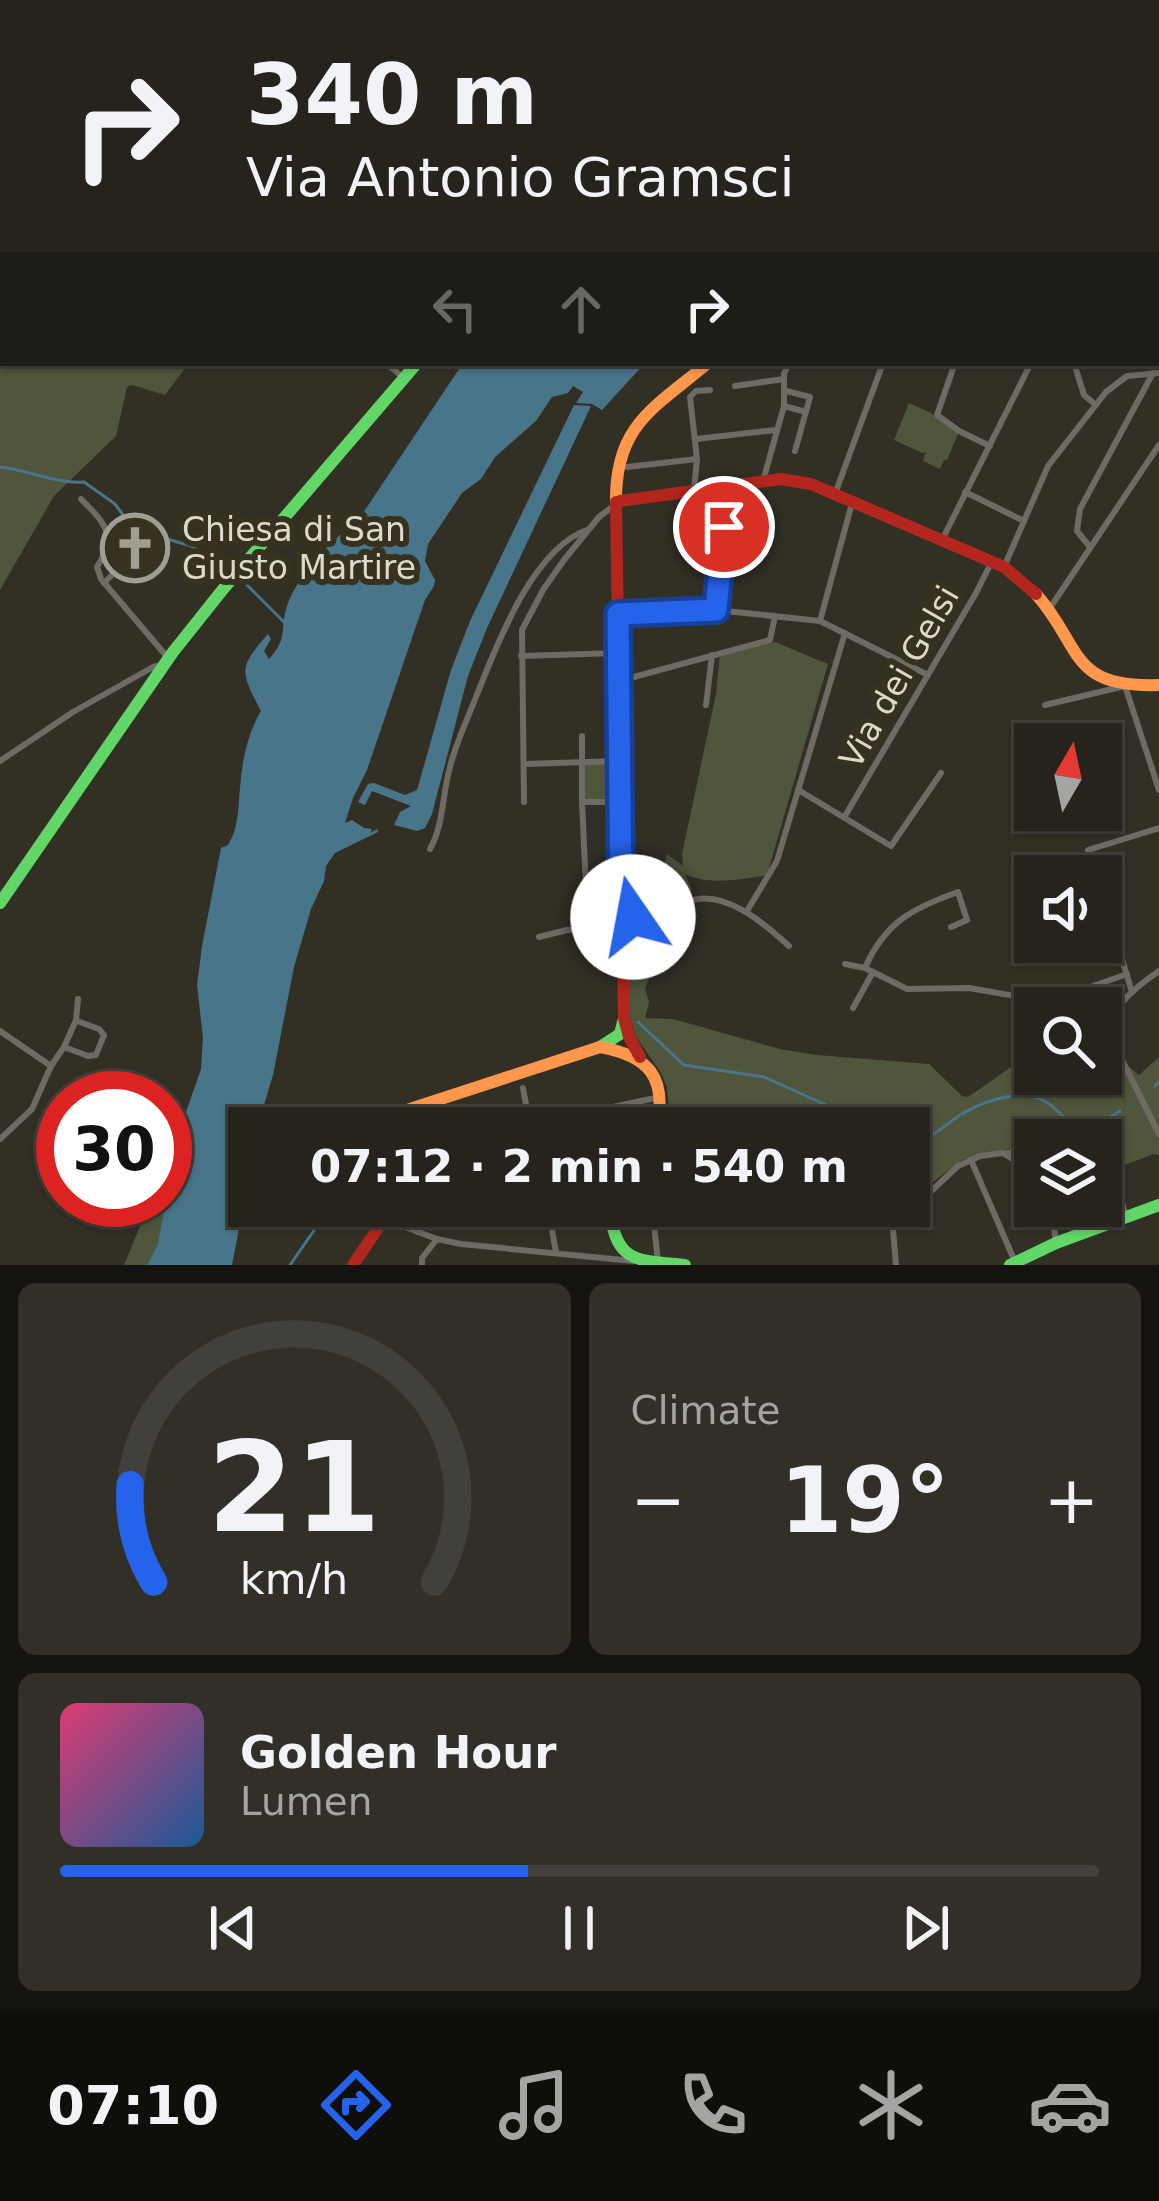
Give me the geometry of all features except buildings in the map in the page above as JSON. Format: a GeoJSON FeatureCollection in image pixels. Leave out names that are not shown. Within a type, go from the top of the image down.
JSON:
{"type":"FeatureCollection","features":[{"type":"Feature","properties":{"kind":"street"},"geometry":{"type":"LineString","coordinates":[[390,366],[404,378]]}},
{"type":"Feature","properties":{"kind":"street"},"geometry":{"type":"LineString","coordinates":[[0,902],[166,661],[414,366]]}},
{"type":"Feature","properties":{"kind":"street"},"geometry":{"type":"LineString","coordinates":[[659,1107],[652,1075],[629,1037],[624,1018],[617,465],[632,430],[704,366]]}},
{"type":"Feature","properties":{"kind":"street"},"geometry":{"type":"LineString","coordinates":[[764,482],[784,406],[788,366]]}},
{"type":"Feature","properties":{"kind":"street"},"geometry":{"type":"LineString","coordinates":[[835,494],[882,366]]}},
{"type":"Feature","properties":{"kind":"street"},"geometry":{"type":"LineString","coordinates":[[954,366],[937,415],[990,446]]}},
{"type":"Feature","properties":{"kind":"street"},"geometry":{"type":"LineString","coordinates":[[942,540],[1030,366]]}},
{"type":"Feature","properties":{"kind":"street"},"geometry":{"type":"LineString","coordinates":[[1075,366],[1084,395],[1096,405]]}},
{"type":"Feature","properties":{"kind":"street"},"geometry":{"type":"LineString","coordinates":[[1090,547],[1077,531],[1080,509],[1156,373]]}},
{"type":"Feature","properties":{"kind":"street","name":"Via dei Gelsi"},"geometry":{"type":"LineString","coordinates":[[845,816],[976,593],[1024,521],[1048,466],[1106,392],[1127,376],[1156,373]]}},
{"type":"Feature","properties":{"kind":"street"},"geometry":{"type":"LineString","coordinates":[[735,386],[784,380]]}},
{"type":"Feature","properties":{"kind":"street"},"geometry":{"type":"LineString","coordinates":[[694,490],[697,459],[690,397],[696,391],[710,390]]}},
{"type":"Feature","properties":{"kind":"street"},"geometry":{"type":"LineString","coordinates":[[784,391],[810,397],[795,451]]}},
{"type":"Feature","properties":{"kind":"street"},"geometry":{"type":"LineString","coordinates":[[784,406],[806,412]]}},
{"type":"Feature","properties":{"kind":"street"},"geometry":{"type":"LineString","coordinates":[[696,439],[777,430]]}},
{"type":"Feature","properties":{"kind":"street"},"geometry":{"type":"LineString","coordinates":[[1048,611],[1159,445]]}},
{"type":"Feature","properties":{"kind":"street"},"geometry":{"type":"LineString","coordinates":[[628,467],[697,459]]}},
{"type":"Feature","properties":{"kind":"street"},"geometry":{"type":"LineString","coordinates":[[524,802],[521,639],[526,619],[543,590],[590,530],[620,501],[801,481],[998,564],[1040,597],[1079,661],[1124,686],[1159,790]]}},
{"type":"Feature","properties":{"kind":"street"},"geometry":{"type":"LineString","coordinates":[[716,610],[729,486]]}},
{"type":"Feature","properties":{"kind":"street"},"geometry":{"type":"LineString","coordinates":[[965,492],[1024,521]]}},
{"type":"Feature","properties":{"kind":"street"},"geometry":{"type":"LineString","coordinates":[[81,499],[105,523],[106,554],[97,567],[104,583],[166,661]]}},
{"type":"Feature","properties":{"kind":"street"},"geometry":{"type":"LineString","coordinates":[[820,621],[853,501]]}},
{"type":"Feature","properties":{"kind":"street"},"geometry":{"type":"LineString","coordinates":[[430,849],[438,835],[456,748],[508,618],[556,553],[576,535],[590,530]]}},
{"type":"Feature","properties":{"kind":"street"},"geometry":{"type":"LineString","coordinates":[[104,583],[119,568]]}},
{"type":"Feature","properties":{"kind":"street"},"geometry":{"type":"LineString","coordinates":[[618,614],[716,610],[820,621],[928,675]]}},
{"type":"Feature","properties":{"kind":"street"},"geometry":{"type":"LineString","coordinates":[[618,682],[770,640],[775,616]]}},
{"type":"Feature","properties":{"kind":"street","name":"Via dei Gelsi"},"geometry":{"type":"LineString","coordinates":[[747,911],[777,861],[845,633]]}},
{"type":"Feature","properties":{"kind":"street"},"geometry":{"type":"LineString","coordinates":[[521,656],[618,653]]}},
{"type":"Feature","properties":{"kind":"street"},"geometry":{"type":"LineString","coordinates":[[706,706],[712,655]]}},
{"type":"Feature","properties":{"kind":"street"},"geometry":{"type":"LineString","coordinates":[[0,761],[73,712],[166,661]]}},
{"type":"Feature","properties":{"kind":"street"},"geometry":{"type":"LineString","coordinates":[[1045,705],[1124,686],[1159,685]]}},
{"type":"Feature","properties":{"kind":"street"},"geometry":{"type":"LineString","coordinates":[[583,736],[588,930]]}},
{"type":"Feature","properties":{"kind":"street"},"geometry":{"type":"LineString","coordinates":[[524,764],[620,761]]}},
{"type":"Feature","properties":{"kind":"street","name":"Via dei Gelsi"},"geometry":{"type":"LineString","coordinates":[[800,791],[892,846],[941,773]]}},
{"type":"Feature","properties":{"kind":"street"},"geometry":{"type":"LineString","coordinates":[[582,802],[621,802]]}},
{"type":"Feature","properties":{"kind":"street"},"geometry":{"type":"LineString","coordinates":[[1090,855],[1088,850],[1159,828]]}},
{"type":"Feature","properties":{"kind":"street"},"geometry":{"type":"LineString","coordinates":[[853,1008],[872,953],[898,920],[915,908],[958,892],[967,920],[951,927]]}},
{"type":"Feature","properties":{"kind":"street"},"geometry":{"type":"LineString","coordinates":[[621,897],[632,902],[636,925],[647,930],[685,903],[701,899],[747,911],[789,946]]}},
{"type":"Feature","properties":{"kind":"street"},"geometry":{"type":"LineString","coordinates":[[539,938],[567,930],[622,930]]}},
{"type":"Feature","properties":{"kind":"street"},"geometry":{"type":"LineString","coordinates":[[1122,958],[1132,992]]}},
{"type":"Feature","properties":{"kind":"street"},"geometry":{"type":"LineString","coordinates":[[845,964],[907,989],[969,988],[1014,996]]}},
{"type":"Feature","properties":{"kind":"street"},"geometry":{"type":"LineString","coordinates":[[1122,1004],[1159,971]]}},
{"type":"Feature","properties":{"kind":"street"},"geometry":{"type":"LineString","coordinates":[[1091,987],[1127,974]]}},
{"type":"Feature","properties":{"kind":"street"},"geometry":{"type":"LineString","coordinates":[[0,1139],[32,1109],[76,1020],[78,999]]}},
{"type":"Feature","properties":{"kind":"street"},"geometry":{"type":"LineString","coordinates":[[416,1107],[600,1047],[620,1034],[624,1018]]}},
{"type":"Feature","properties":{"kind":"street"},"geometry":{"type":"LineString","coordinates":[[64,1047],[96,1055],[104,1035],[99,1028],[76,1020]]}},
{"type":"Feature","properties":{"kind":"street"},"geometry":{"type":"LineString","coordinates":[[0,1031],[51,1066]]}},
{"type":"Feature","properties":{"kind":"street"},"geometry":{"type":"LineString","coordinates":[[600,1047],[622,1049],[640,1058]]}},
{"type":"Feature","properties":{"kind":"street"},"geometry":{"type":"LineString","coordinates":[[1122,1060],[1159,1133]]}},
{"type":"Feature","properties":{"kind":"street"},"geometry":{"type":"LineString","coordinates":[[523,1088],[526,1107]]}},
{"type":"Feature","properties":{"kind":"street"},"geometry":{"type":"LineString","coordinates":[[615,1107],[660,1097]]}},
{"type":"Feature","properties":{"kind":"street"},"geometry":{"type":"LineString","coordinates":[[1004,1153],[1014,1159]]}},
{"type":"Feature","properties":{"kind":"street"},"geometry":{"type":"LineString","coordinates":[[930,1192],[958,1166],[980,1156],[1014,1153]]}},
{"type":"Feature","properties":{"kind":"street"},"geometry":{"type":"LineString","coordinates":[[971,1160],[1012,1264],[1159,1204]]}},
{"type":"Feature","properties":{"kind":"street"},"geometry":{"type":"LineString","coordinates":[[1122,1202],[1126,1217]]}},
{"type":"Feature","properties":{"kind":"street"},"geometry":{"type":"LineString","coordinates":[[353,1265],[377,1227]]}},
{"type":"Feature","properties":{"kind":"street"},"geometry":{"type":"LineString","coordinates":[[408,1227],[437,1239],[685,1265]]}},
{"type":"Feature","properties":{"kind":"street"},"geometry":{"type":"LineString","coordinates":[[418,1227],[418,1232]]}},
{"type":"Feature","properties":{"kind":"street"},"geometry":{"type":"LineString","coordinates":[[552,1227],[556,1252]]}},
{"type":"Feature","properties":{"kind":"street"},"geometry":{"type":"LineString","coordinates":[[611,1227],[628,1254],[640,1262]]}},
{"type":"Feature","properties":{"kind":"street"},"geometry":{"type":"LineString","coordinates":[[654,1227],[658,1263]]}},
{"type":"Feature","properties":{"kind":"street"},"geometry":{"type":"LineString","coordinates":[[891,1227],[896,1265]]}},
{"type":"Feature","properties":{"kind":"street"},"geometry":{"type":"LineString","coordinates":[[1054,1227],[1056,1243]]}},
{"type":"Feature","properties":{"kind":"street"},"geometry":{"type":"LineString","coordinates":[[421,1263],[437,1239]]}},
{"type":"Feature","properties":{"kind":"green space"},"geometry":{"type":"Polygon","coordinates":[[[0,366],[187,366],[165,395],[127,387],[116,436],[54,496],[0,590],[0,366]]]}},
{"type":"Feature","properties":{"kind":"green space"},"geometry":{"type":"Polygon","coordinates":[[[909,403],[958,434],[940,469],[923,461],[926,452],[894,440],[909,403]]]}},
{"type":"Feature","properties":{"kind":"green space"},"geometry":{"type":"Polygon","coordinates":[[[775,642],[828,664],[767,875],[715,881],[685,874],[692,890],[654,925],[645,1018],[673,1019],[817,1055],[929,1064],[968,1097],[1014,1065],[1014,1095],[1122,1095],[1122,1061],[1139,1075],[1159,1057],[1159,1155],[1122,1166],[1122,1119],[1014,1119],[1014,1152],[1009,1149],[962,1160],[930,1184],[930,1107],[669,1107],[667,1087],[635,1035],[628,1010],[627,914],[661,874],[667,854],[683,866],[720,654],[775,642]]]}},
{"type":"Feature","properties":{"kind":"green space"},"geometry":{"type":"Polygon","coordinates":[[[620,761],[621,802],[582,802],[582,762],[620,761]]]}},
{"type":"Feature","properties":{"kind":"green space"},"geometry":{"type":"Polygon","coordinates":[[[140,1227],[162,1227],[147,1265],[124,1265],[140,1227]]]}},
{"type":"Feature","properties":{"kind":"water"},"geometry":{"type":"Polygon","coordinates":[[[461,366],[642,366],[602,410],[576,403],[583,392],[573,386],[568,393],[552,397],[536,421],[462,493],[428,544],[425,561],[434,586],[345,823],[352,820],[372,829],[370,833],[378,832],[335,853],[326,866],[294,967],[263,1107],[228,1107],[228,1227],[239,1227],[232,1265],[147,1265],[161,1227],[192,1227],[192,1095],[201,1069],[197,985],[202,946],[221,848],[228,845],[236,825],[246,748],[261,711],[245,670],[268,634],[271,639],[264,651],[269,659],[275,651],[287,606],[308,569],[361,516],[461,366]]]}},
{"type":"Feature","properties":{"kind":"water"},"geometry":{"type":"Polygon","coordinates":[[[574,405],[591,406],[468,676],[432,814],[425,828],[417,831],[394,825],[400,812],[411,806],[372,791],[365,805],[358,802],[368,784],[405,795],[417,790],[470,621],[574,405]]]}},
{"type":"Feature","properties":{"kind":"waterway"},"geometry":{"type":"LineString","coordinates":[[0,467],[84,482],[115,504],[129,523],[191,546],[231,571]]}},
{"type":"Feature","properties":{"kind":"waterway"},"geometry":{"type":"LineString","coordinates":[[239,577],[287,625]]}},
{"type":"Feature","properties":{"kind":"waterway"},"geometry":{"type":"LineString","coordinates":[[638,1022],[684,1065],[764,1077],[831,1107]]}},
{"type":"Feature","properties":{"kind":"waterway"},"geometry":{"type":"LineString","coordinates":[[1155,1086],[1159,1082]]}},
{"type":"Feature","properties":{"kind":"waterway"},"geometry":{"type":"LineString","coordinates":[[930,1135],[968,1111],[1006,1097],[1044,1101],[1067,1120],[1067,1131],[1074,1132],[1095,1127],[1120,1111]]}},
{"type":"Feature","properties":{"kind":"waterway"},"geometry":{"type":"LineString","coordinates":[[290,1265],[316,1227]]}},
{"type":"Feature","properties":{"kind":"traffic: fast"},"geometry":{"type":"LineString","coordinates":[[0,903],[173,652],[414,366]]}},
{"type":"Feature","properties":{"kind":"traffic: fast"},"geometry":{"type":"LineString","coordinates":[[600,1047],[620,1034],[623,1022]]}},
{"type":"Feature","properties":{"kind":"traffic: fast"},"geometry":{"type":"LineString","coordinates":[[1010,1265],[1159,1205]]}},
{"type":"Feature","properties":{"kind":"traffic: fast"},"geometry":{"type":"LineString","coordinates":[[613,1227],[631,1255],[685,1265]]}},
{"type":"Feature","properties":{"kind":"traffic: slow"},"geometry":{"type":"LineString","coordinates":[[616,502],[617,476],[630,436],[655,406],[704,366]]}},
{"type":"Feature","properties":{"kind":"traffic: slow"},"geometry":{"type":"LineString","coordinates":[[1036,594],[1092,672],[1108,680],[1159,685]]}},
{"type":"Feature","properties":{"kind":"traffic: slow"},"geometry":{"type":"LineString","coordinates":[[416,1107],[600,1047],[643,1063],[657,1083],[659,1107]]}},
{"type":"Feature","properties":{"kind":"traffic: jam"},"geometry":{"type":"LineString","coordinates":[[616,504],[781,479],[811,484],[1004,567],[1036,594]]}},
{"type":"Feature","properties":{"kind":"traffic: jam"},"geometry":{"type":"LineString","coordinates":[[616,502],[624,1018],[640,1057]]}},
{"type":"Feature","properties":{"kind":"traffic: jam"},"geometry":{"type":"LineString","coordinates":[[353,1265],[379,1227]]}},
{"type":"Feature","properties":{"kind":"place","name":"Chiesa di San Giusto Martire"},"geometry":{"type":"Point","coordinates":[135,548]}},
{"type":"Feature","properties":{"kind":"route"},"geometry":{"type":"LineString","coordinates":[[633,917],[632,902],[621,897],[618,614],[716,610],[724,527]]}}]}
